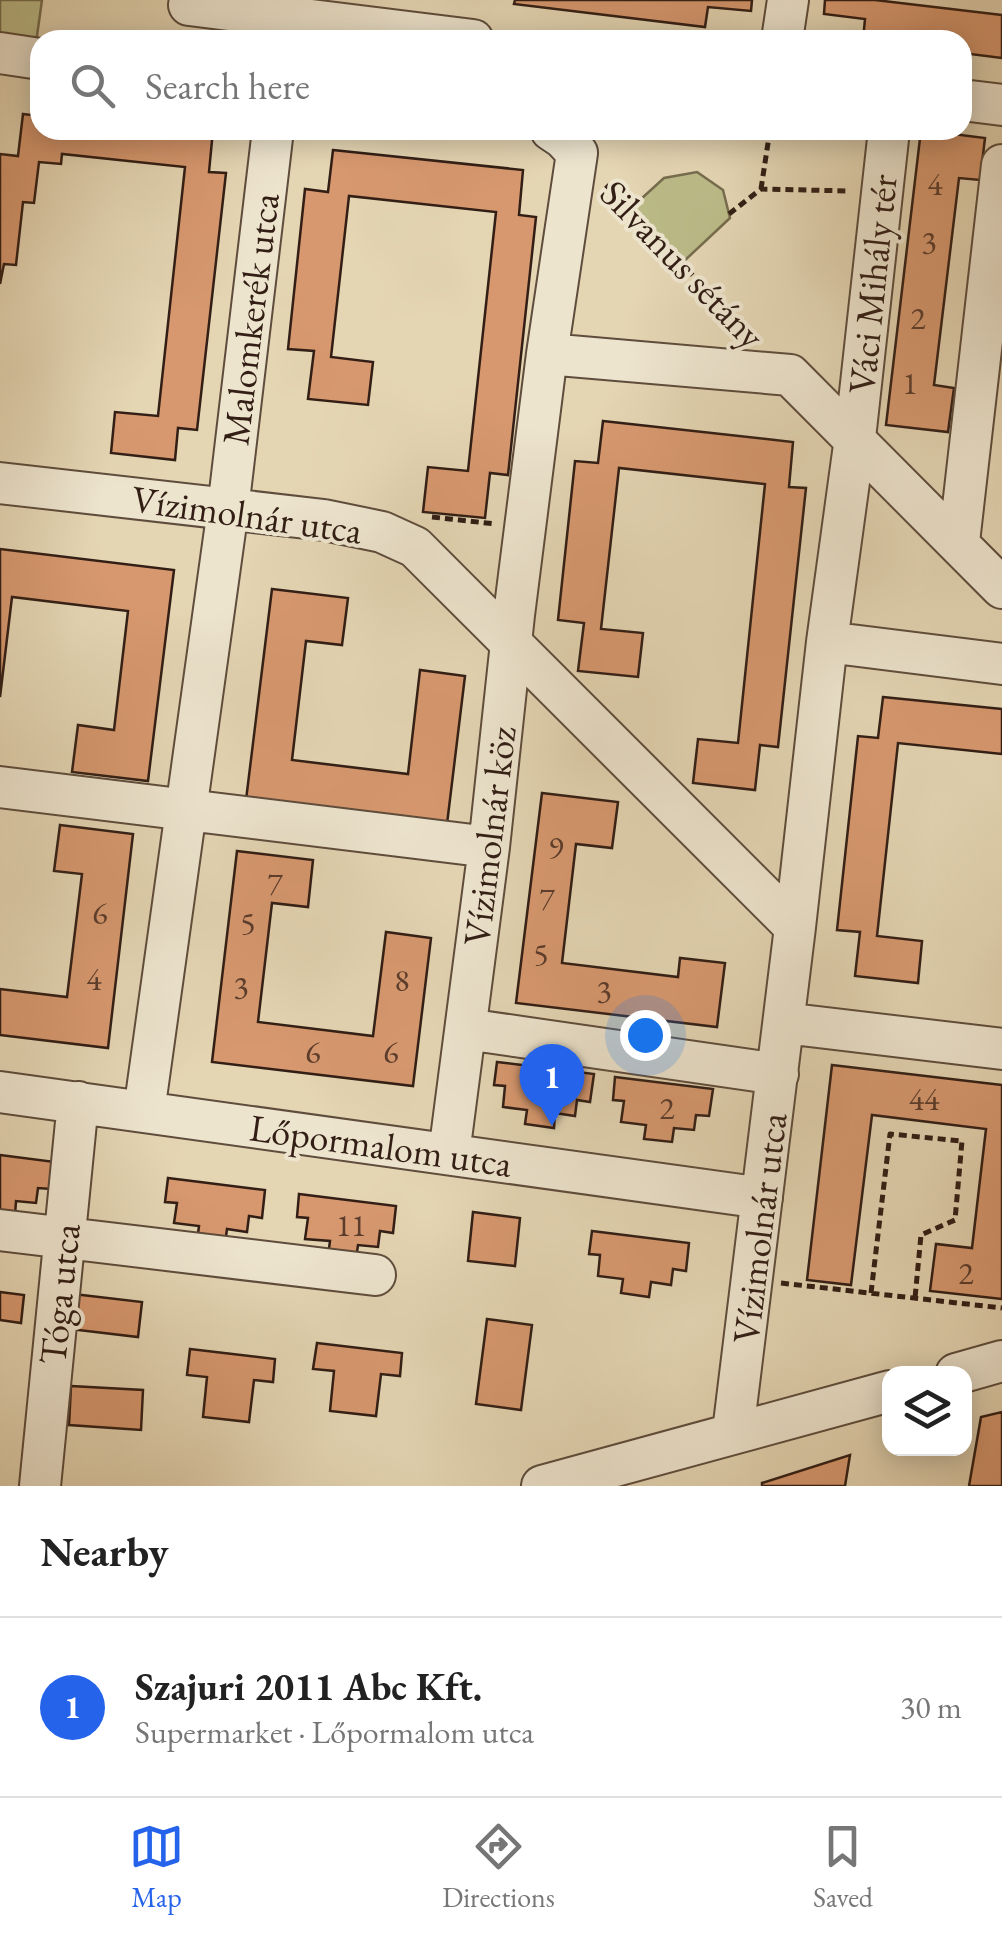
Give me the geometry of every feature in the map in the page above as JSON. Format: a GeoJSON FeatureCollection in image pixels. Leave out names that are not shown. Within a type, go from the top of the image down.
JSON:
{"type":"FeatureCollection","features":[{"type":"Feature","properties":{"kind":"street"},"geometry":{"type":"LineString","coordinates":[[784,30],[788,0]]}},
{"type":"Feature","properties":{"kind":"street"},"geometry":{"type":"LineString","coordinates":[[187,3],[455,29]]}},
{"type":"Feature","properties":{"kind":"street"},"geometry":{"type":"LineString","coordinates":[[187,3],[208,30]]}},
{"type":"Feature","properties":{"kind":"street"},"geometry":{"type":"LineString","coordinates":[[0,53],[30,58]]}},
{"type":"Feature","properties":{"kind":"street"},"geometry":{"type":"LineString","coordinates":[[972,101],[1002,105]]}},
{"type":"Feature","properties":{"kind":"street","name":"Malomkerék utca"},"geometry":{"type":"LineString","coordinates":[[228,509],[272,140]]}},
{"type":"Feature","properties":{"kind":"street","name":"Váci Mihály tér"},"geometry":{"type":"LineString","coordinates":[[854,438],[889,140]]}},
{"type":"Feature","properties":{"kind":"street","name":"Silvanus sétány"},"geometry":{"type":"LineString","coordinates":[[564,142],[547,354],[790,376],[1002,588]]}},
{"type":"Feature","properties":{"kind":"street"},"geometry":{"type":"LineString","coordinates":[[959,542],[1002,165]]}},
{"type":"Feature","properties":{"kind":"street"},"geometry":{"type":"LineString","coordinates":[[511,643],[547,354]]}},
{"type":"Feature","properties":{"kind":"street"},"geometry":{"type":"LineString","coordinates":[[854,438],[827,642],[1002,664]]}},
{"type":"Feature","properties":{"kind":"street","name":"Vízimolnár utca"},"geometry":{"type":"LineString","coordinates":[[0,482],[324,520],[382,532],[416,547],[795,927]]}},
{"type":"Feature","properties":{"kind":"street"},"geometry":{"type":"LineString","coordinates":[[144,1112],[228,509]]}},
{"type":"Feature","properties":{"kind":"street","name":"Vízimolnár utca"},"geometry":{"type":"LineString","coordinates":[[734,1432],[827,642]]}},
{"type":"Feature","properties":{"kind":"street","name":"Vízimolnár köz"},"geometry":{"type":"LineString","coordinates":[[449,1154],[511,643]]}},
{"type":"Feature","properties":{"kind":"street"},"geometry":{"type":"LineString","coordinates":[[0,787],[489,847]]}},
{"type":"Feature","properties":{"kind":"street"},"geometry":{"type":"LineString","coordinates":[[784,1023],[1002,1049]]}},
{"type":"Feature","properties":{"kind":"street"},"geometry":{"type":"LineString","coordinates":[[466,1030],[778,1074]]}},
{"type":"Feature","properties":{"kind":"street","name":"Lőpormalom utca"},"geometry":{"type":"LineString","coordinates":[[0,1092],[762,1198]]}},
{"type":"Feature","properties":{"kind":"street","name":"Tóga utca"},"geometry":{"type":"LineString","coordinates":[[40,1486],[78,1102]]}},
{"type":"Feature","properties":{"kind":"street"},"geometry":{"type":"LineString","coordinates":[[0,1230],[375,1275]]}},
{"type":"Feature","properties":{"kind":"street"},"geometry":{"type":"LineString","coordinates":[[972,1370],[1002,1362]]}},
{"type":"Feature","properties":{"kind":"street"},"geometry":{"type":"LineString","coordinates":[[542,1486],[882,1393]]}},
{"type":"Feature","properties":{"kind":"path"},"geometry":{"type":"LineString","coordinates":[[761,188],[768,140]]}},
{"type":"Feature","properties":{"kind":"path","name":"Silvanus sétány"},"geometry":{"type":"LineString","coordinates":[[564,142],[790,376]]}},
{"type":"Feature","properties":{"kind":"path"},"geometry":{"type":"LineString","coordinates":[[729,214],[761,188],[882,192]]}},
{"type":"Feature","properties":{"kind":"path"},"geometry":{"type":"LineString","coordinates":[[429,517],[526,528]]}},
{"type":"Feature","properties":{"kind":"path"},"geometry":{"type":"LineString","coordinates":[[871,1293],[890,1134],[962,1141],[954,1220],[921,1235],[914,1298]]}},
{"type":"Feature","properties":{"kind":"path"},"geometry":{"type":"LineString","coordinates":[[781,1283],[1002,1308]]}},
{"type":"Feature","properties":{"kind":"green space"},"geometry":{"type":"Polygon","coordinates":[[[0,0],[42,0],[38,30],[30,30],[30,42],[0,38],[0,0]]]}},
{"type":"Feature","properties":{"kind":"green space"},"geometry":{"type":"Polygon","coordinates":[[[697,172],[723,190],[730,218],[682,263],[630,209],[664,178],[697,172]]]}},
{"type":"Feature","properties":{"kind":"building"},"geometry":{"type":"Polygon","coordinates":[[[515,0],[752,0],[751,11],[708,7],[705,27],[514,4],[515,0]]]}},
{"type":"Feature","properties":{"kind":"building"},"geometry":{"type":"Polygon","coordinates":[[[825,0],[875,0],[1002,15],[1002,58],[972,54],[972,30],[864,30],[865,19],[824,14],[825,0]]]}},
{"type":"Feature","properties":{"kind":"building"},"geometry":{"type":"Polygon","coordinates":[[[23,114],[30,115],[30,140],[212,140],[209,172],[226,173],[197,430],[178,428],[175,460],[111,453],[115,412],[158,416],[185,167],[62,154],[61,164],[39,162],[34,203],[23,202],[16,265],[4,264],[0,284],[0,154],[18,156],[23,114]]]}},
{"type":"Feature","properties":{"kind":"building"},"geometry":{"type":"Polygon","coordinates":[[[985,138],[980,180],[959,178],[934,385],[954,388],[948,432],[886,425],[920,140],[985,138]]]}},
{"type":"Feature","properties":{"kind":"building"},"geometry":{"type":"Polygon","coordinates":[[[333,150],[523,170],[519,215],[536,217],[508,475],[490,473],[485,518],[423,512],[428,467],[468,471],[496,212],[349,196],[331,357],[373,362],[368,405],[308,399],[314,351],[288,349],[305,189],[328,192],[333,150]]]}},
{"type":"Feature","properties":{"kind":"building"},"geometry":{"type":"Polygon","coordinates":[[[603,421],[793,442],[789,487],[806,488],[778,747],[760,745],[755,790],[693,783],[698,739],[738,743],[765,484],[619,468],[601,629],[643,633],[638,677],[578,671],[584,623],[558,620],[575,461],[598,463],[603,421]]]}},
{"type":"Feature","properties":{"kind":"building"},"geometry":{"type":"Polygon","coordinates":[[[0,549],[174,570],[148,781],[72,772],[78,725],[114,730],[128,611],[12,597],[0,697],[0,549]]]}},
{"type":"Feature","properties":{"kind":"building"},"geometry":{"type":"Polygon","coordinates":[[[272,589],[348,598],[342,645],[306,641],[292,760],[408,774],[420,670],[465,676],[447,824],[246,800],[272,589]]]}},
{"type":"Feature","properties":{"kind":"building"},"geometry":{"type":"Polygon","coordinates":[[[883,697],[1002,709],[1002,754],[898,743],[877,936],[922,941],[918,983],[855,976],[860,932],[837,930],[858,736],[878,738],[883,697]]]}},
{"type":"Feature","properties":{"kind":"building"},"geometry":{"type":"Polygon","coordinates":[[[542,793],[618,802],[612,848],[576,844],[562,963],[678,977],[680,958],[725,963],[717,1027],[516,1003],[542,793]]]}},
{"type":"Feature","properties":{"kind":"building"},"geometry":{"type":"Polygon","coordinates":[[[60,825],[133,834],[108,1048],[0,1035],[0,989],[67,997],[82,874],[54,871],[60,825]]]}},
{"type":"Feature","properties":{"kind":"building"},"geometry":{"type":"Polygon","coordinates":[[[237,851],[313,860],[308,907],[272,903],[258,1022],[373,1036],[386,932],[431,938],[413,1086],[212,1062],[237,851]]]}},
{"type":"Feature","properties":{"kind":"building"},"geometry":{"type":"Polygon","coordinates":[[[497,1062],[594,1074],[590,1102],[577,1100],[575,1116],[555,1113],[554,1128],[525,1124],[527,1110],[503,1107],[505,1086],[494,1085],[497,1062]]]}},
{"type":"Feature","properties":{"kind":"building"},"geometry":{"type":"Polygon","coordinates":[[[832,1065],[1002,1085],[1002,1299],[930,1291],[936,1244],[972,1248],[986,1129],[872,1115],[851,1285],[807,1280],[832,1065]]]}},
{"type":"Feature","properties":{"kind":"building"},"geometry":{"type":"Polygon","coordinates":[[[615,1077],[713,1089],[709,1116],[696,1115],[694,1130],[674,1128],[672,1142],[644,1139],[646,1125],[621,1122],[624,1101],[613,1100],[615,1077]]]}},
{"type":"Feature","properties":{"kind":"building"},"geometry":{"type":"Polygon","coordinates":[[[0,1155],[55,1162],[51,1189],[38,1188],[36,1203],[16,1201],[15,1215],[0,1214],[0,1155]]]}},
{"type":"Feature","properties":{"kind":"building"},"geometry":{"type":"Polygon","coordinates":[[[168,1178],[265,1190],[262,1218],[249,1216],[247,1232],[227,1229],[225,1244],[197,1241],[199,1226],[174,1223],[177,1203],[165,1202],[168,1178]]]}},
{"type":"Feature","properties":{"kind":"building"},"geometry":{"type":"Polygon","coordinates":[[[299,1194],[396,1206],[393,1233],[380,1231],[378,1247],[358,1245],[356,1259],[328,1256],[330,1241],[305,1239],[308,1218],[297,1217],[299,1194]]]}},
{"type":"Feature","properties":{"kind":"building"},"geometry":{"type":"Polygon","coordinates":[[[473,1212],[520,1218],[515,1266],[468,1261],[473,1212]]]}},
{"type":"Feature","properties":{"kind":"building"},"geometry":{"type":"Polygon","coordinates":[[[592,1231],[689,1243],[686,1271],[673,1269],[671,1285],[651,1282],[649,1297],[621,1293],[623,1279],[598,1276],[600,1255],[589,1254],[592,1231]]]}},
{"type":"Feature","properties":{"kind":"building"},"geometry":{"type":"Polygon","coordinates":[[[0,1292],[24,1295],[21,1323],[0,1320],[0,1292]]]}},
{"type":"Feature","properties":{"kind":"building"},"geometry":{"type":"Polygon","coordinates":[[[65,1293],[142,1302],[138,1337],[61,1328],[65,1293]]]}},
{"type":"Feature","properties":{"kind":"building"},"geometry":{"type":"Polygon","coordinates":[[[487,1319],[532,1325],[521,1410],[476,1404],[487,1319]]]}},
{"type":"Feature","properties":{"kind":"building"},"geometry":{"type":"Polygon","coordinates":[[[317,1343],[402,1353],[400,1376],[381,1374],[376,1416],[330,1411],[334,1371],[313,1369],[317,1343]]]}},
{"type":"Feature","properties":{"kind":"building"},"geometry":{"type":"Polygon","coordinates":[[[190,1349],[275,1359],[273,1382],[254,1380],[249,1422],[203,1417],[207,1377],[187,1375],[190,1349]]]}},
{"type":"Feature","properties":{"kind":"building"},"geometry":{"type":"Polygon","coordinates":[[[71,1386],[143,1390],[141,1430],[69,1425],[71,1386]]]}},
{"type":"Feature","properties":{"kind":"building"},"geometry":{"type":"Polygon","coordinates":[[[1002,1412],[1002,1486],[969,1486],[981,1417],[1002,1412]]]}},
{"type":"Feature","properties":{"kind":"building"},"geometry":{"type":"Polygon","coordinates":[[[850,1455],[845,1486],[762,1486],[762,1483],[850,1455]]]}},
{"type":"Feature","properties":{"kind":"place","name":"Szajuri 2011 Abc Kft."},"geometry":{"type":"Point","coordinates":[552,1126]}}]}
